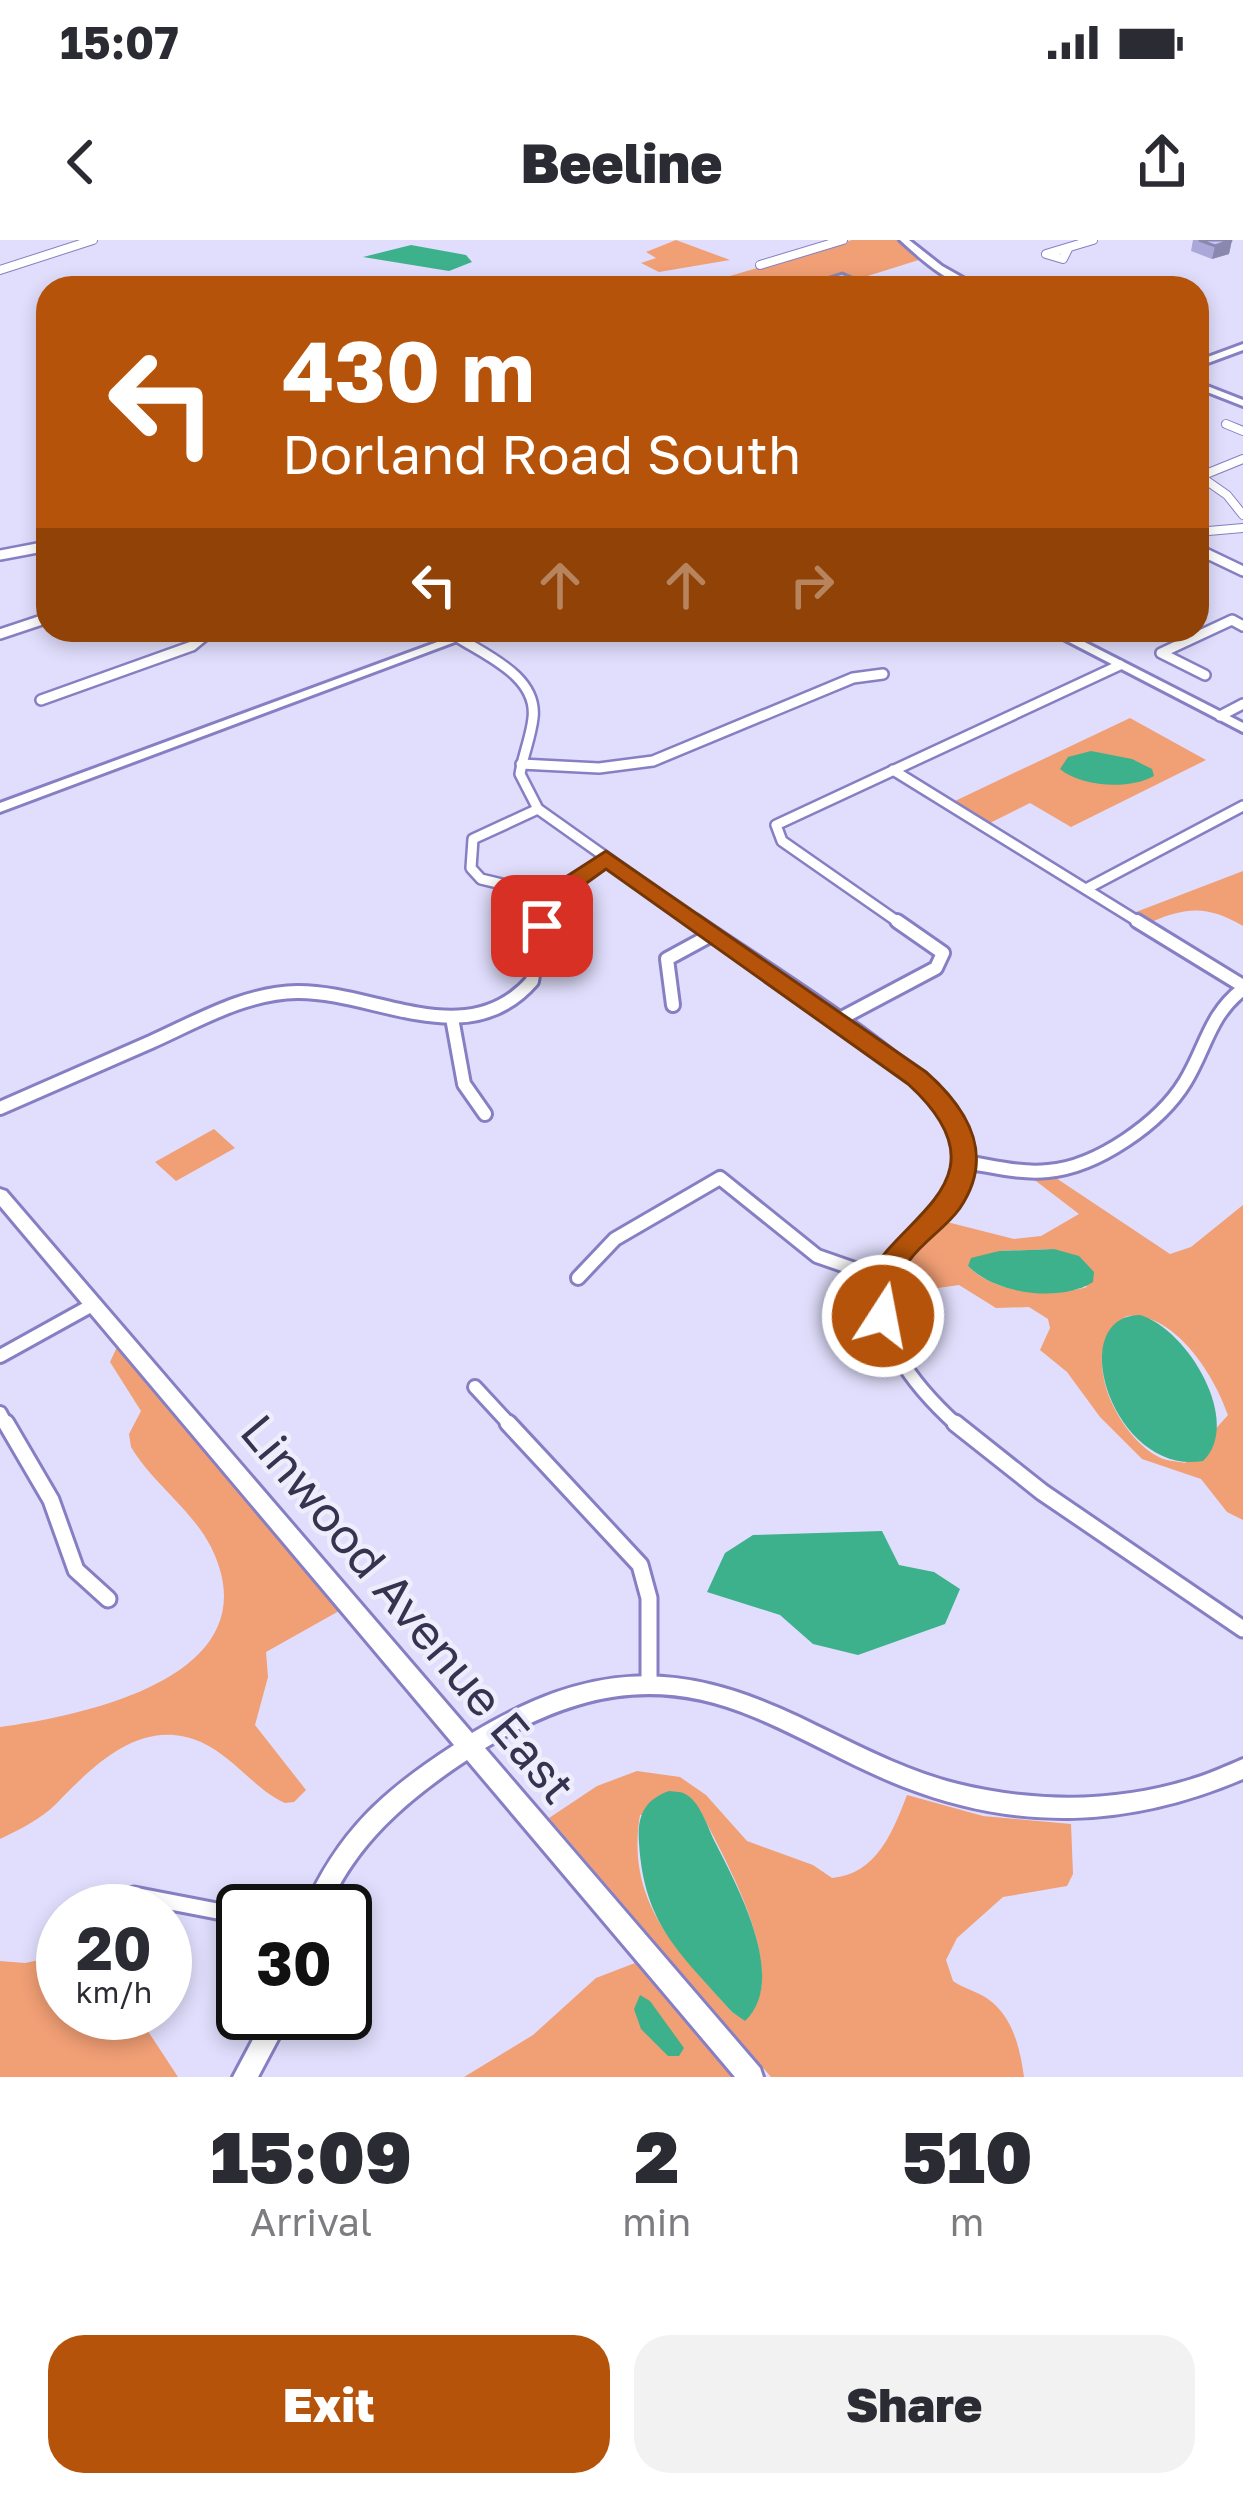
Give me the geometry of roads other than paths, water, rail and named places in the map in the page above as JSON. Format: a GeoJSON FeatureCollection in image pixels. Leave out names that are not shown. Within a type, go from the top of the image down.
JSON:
{"type":"FeatureCollection","features":[{"type":"Feature","properties":{"kind":"street"},"geometry":{"type":"LineString","coordinates":[[0,270],[93,240]]}},
{"type":"Feature","properties":{"kind":"street"},"geometry":{"type":"LineString","coordinates":[[760,265],[844,240]]}},
{"type":"Feature","properties":{"kind":"street"},"geometry":{"type":"LineString","coordinates":[[904,240],[954,276]]}},
{"type":"Feature","properties":{"kind":"street"},"geometry":{"type":"LineString","coordinates":[[1068,249],[1093,240]]}},
{"type":"Feature","properties":{"kind":"street"},"geometry":{"type":"LineString","coordinates":[[1209,360],[1243,347]]}},
{"type":"Feature","properties":{"kind":"street"},"geometry":{"type":"LineString","coordinates":[[1209,390],[1243,403]]}},
{"type":"Feature","properties":{"kind":"street"},"geometry":{"type":"LineString","coordinates":[[1226,424],[1243,431]]}},
{"type":"Feature","properties":{"kind":"street"},"geometry":{"type":"LineString","coordinates":[[1209,471],[1243,459]]}},
{"type":"Feature","properties":{"kind":"street"},"geometry":{"type":"LineString","coordinates":[[1209,482],[1243,515]]}},
{"type":"Feature","properties":{"kind":"street"},"geometry":{"type":"LineString","coordinates":[[1209,531],[1243,528]]}},
{"type":"Feature","properties":{"kind":"street"},"geometry":{"type":"LineString","coordinates":[[0,555],[36,548]]}},
{"type":"Feature","properties":{"kind":"street"},"geometry":{"type":"LineString","coordinates":[[1209,555],[1243,571]]}},
{"type":"Feature","properties":{"kind":"street"},"geometry":{"type":"LineString","coordinates":[[1209,630],[1232,620],[1243,626]]}},
{"type":"Feature","properties":{"kind":"street"},"geometry":{"type":"LineString","coordinates":[[0,634],[36,622]]}},
{"type":"Feature","properties":{"kind":"street"},"geometry":{"type":"LineString","coordinates":[[41,700],[197,642]]}},
{"type":"Feature","properties":{"kind":"street"},"geometry":{"type":"LineString","coordinates":[[0,808],[448,642]]}},
{"type":"Feature","properties":{"kind":"street"},"geometry":{"type":"LineString","coordinates":[[465,642],[514,676],[530,694],[533,714],[521,764],[523,788],[538,809],[936,1093],[962,1131],[965,1162],[952,1199],[903,1246],[886,1280],[883,1316],[894,1347],[940,1405],[1049,1499],[1243,1630]]}},
{"type":"Feature","properties":{"kind":"street"},"geometry":{"type":"LineString","coordinates":[[1075,642],[1243,728]]}},
{"type":"Feature","properties":{"kind":"street"},"geometry":{"type":"LineString","coordinates":[[1184,642],[1161,653],[1205,676]]}},
{"type":"Feature","properties":{"kind":"street"},"geometry":{"type":"LineString","coordinates":[[836,1021],[936,968],[943,959],[942,951],[782,841],[774,829],[784,819],[1120,665]]}},
{"type":"Feature","properties":{"kind":"street"},"geometry":{"type":"LineString","coordinates":[[521,764],[599,768],[652,761],[853,678],[883,674]]}},
{"type":"Feature","properties":{"kind":"street"},"geometry":{"type":"LineString","coordinates":[[1220,716],[1243,704]]}},
{"type":"Feature","properties":{"kind":"street"},"geometry":{"type":"LineString","coordinates":[[892,770],[1243,987],[1211,1018],[1185,1084],[1150,1120],[1064,1169],[1035,1171],[965,1162]]}},
{"type":"Feature","properties":{"kind":"street"},"geometry":{"type":"LineString","coordinates":[[1086,889],[1243,806]]}},
{"type":"Feature","properties":{"kind":"street"},"geometry":{"type":"LineString","coordinates":[[538,809],[473,839],[471,868],[481,879],[552,896]]}},
{"type":"Feature","properties":{"kind":"street"},"geometry":{"type":"LineString","coordinates":[[0,1108],[225,1009],[271,994],[309,992],[399,1016],[452,1018],[486,1010],[525,991],[538,970],[544,913],[552,896],[606,858]]}},
{"type":"Feature","properties":{"kind":"street"},"geometry":{"type":"LineString","coordinates":[[674,1005],[667,959],[713,934]]}},
{"type":"Feature","properties":{"kind":"street"},"geometry":{"type":"LineString","coordinates":[[452,1018],[464,1084],[485,1114]]}},
{"type":"Feature","properties":{"kind":"street"},"geometry":{"type":"LineString","coordinates":[[578,1278],[615,1239],[720,1178],[817,1256],[886,1280]]}},
{"type":"Feature","properties":{"kind":"street","name":"Linwood Avenue East"},"geometry":{"type":"LineString","coordinates":[[0,1195],[751,2077]]}},
{"type":"Feature","properties":{"kind":"street"},"geometry":{"type":"LineString","coordinates":[[0,1356],[94,1304]]}},
{"type":"Feature","properties":{"kind":"street"},"geometry":{"type":"LineString","coordinates":[[475,1387],[640,1565],[650,1606],[649,1684]]}},
{"type":"Feature","properties":{"kind":"street"},"geometry":{"type":"LineString","coordinates":[[0,1414],[51,1500],[76,1570],[109,1599]]}},
{"type":"Feature","properties":{"kind":"street"},"geometry":{"type":"LineString","coordinates":[[327,1884],[364,1828],[401,1793],[470,1746],[556,1699],[596,1689],[649,1684],[740,1700],[903,1777],[1019,1806],[1088,1808],[1144,1802],[1241,1774]]}},
{"type":"Feature","properties":{"kind":"street"},"geometry":{"type":"LineString","coordinates":[[245,2077],[265,2040]]}}]}
